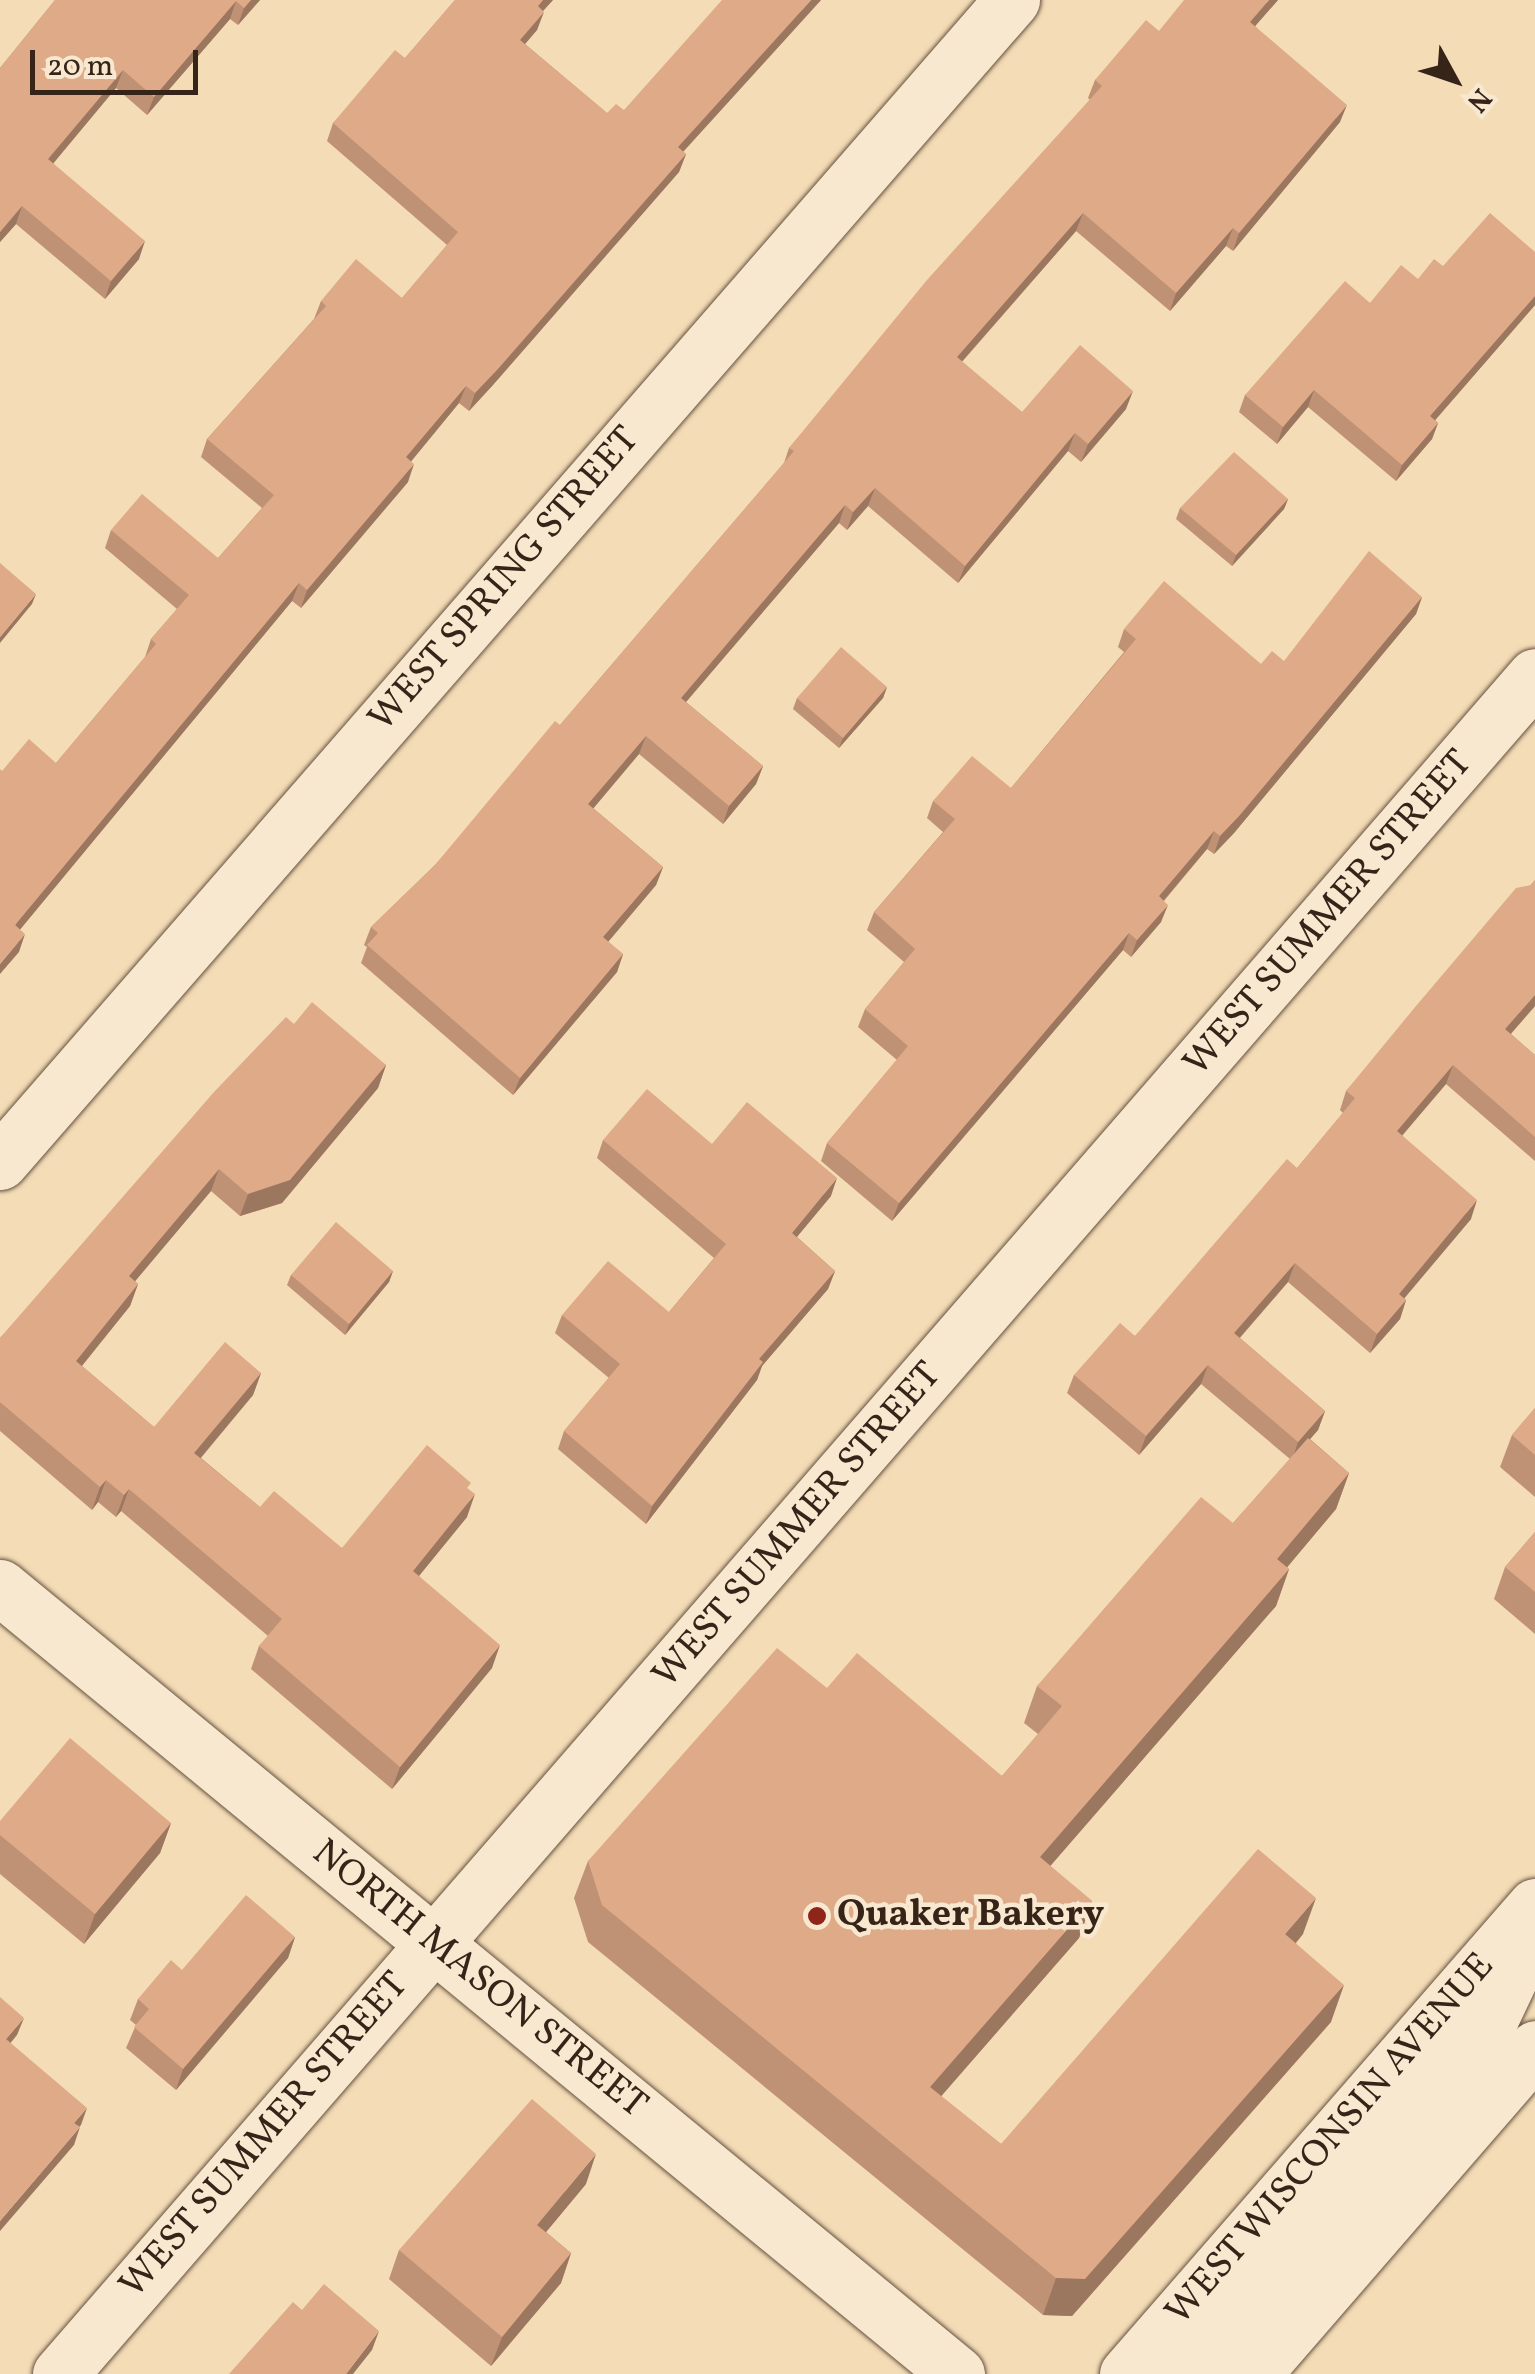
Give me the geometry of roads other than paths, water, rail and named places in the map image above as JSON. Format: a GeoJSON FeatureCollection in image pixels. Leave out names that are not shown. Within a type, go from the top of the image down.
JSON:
{"type":"FeatureCollection","features":[{"type":"Feature","properties":{"kind":"street","name":"WEST SPRING STREET"},"geometry":{"type":"LineString","coordinates":[[0,1162],[1012,0]]}},
{"type":"Feature","properties":{"kind":"street","name":"WEST SUMMER STREET"},"geometry":{"type":"LineString","coordinates":[[60,2374],[1535,676]]}},
{"type":"Feature","properties":{"kind":"street","name":"NORTH MASON STREET"},"geometry":{"type":"LineString","coordinates":[[0,1588],[957,2374]]}},
{"type":"Feature","properties":{"kind":"street","name":"WEST WISCONSIN AVENUE"},"geometry":{"type":"LineString","coordinates":[[1127,2374],[1535,1906]]}},
{"type":"Feature","properties":{"kind":"street"},"geometry":{"type":"LineString","coordinates":[[1192,2374],[1492,2018],[1535,1926]]}},
{"type":"Feature","properties":{"kind":"street"},"geometry":{"type":"LineString","coordinates":[[1253,2374],[1535,2048]]}},
{"type":"Feature","properties":{"kind":"place","name":"Quaker Bakery"},"geometry":{"type":"Point","coordinates":[817,1916]}}]}
